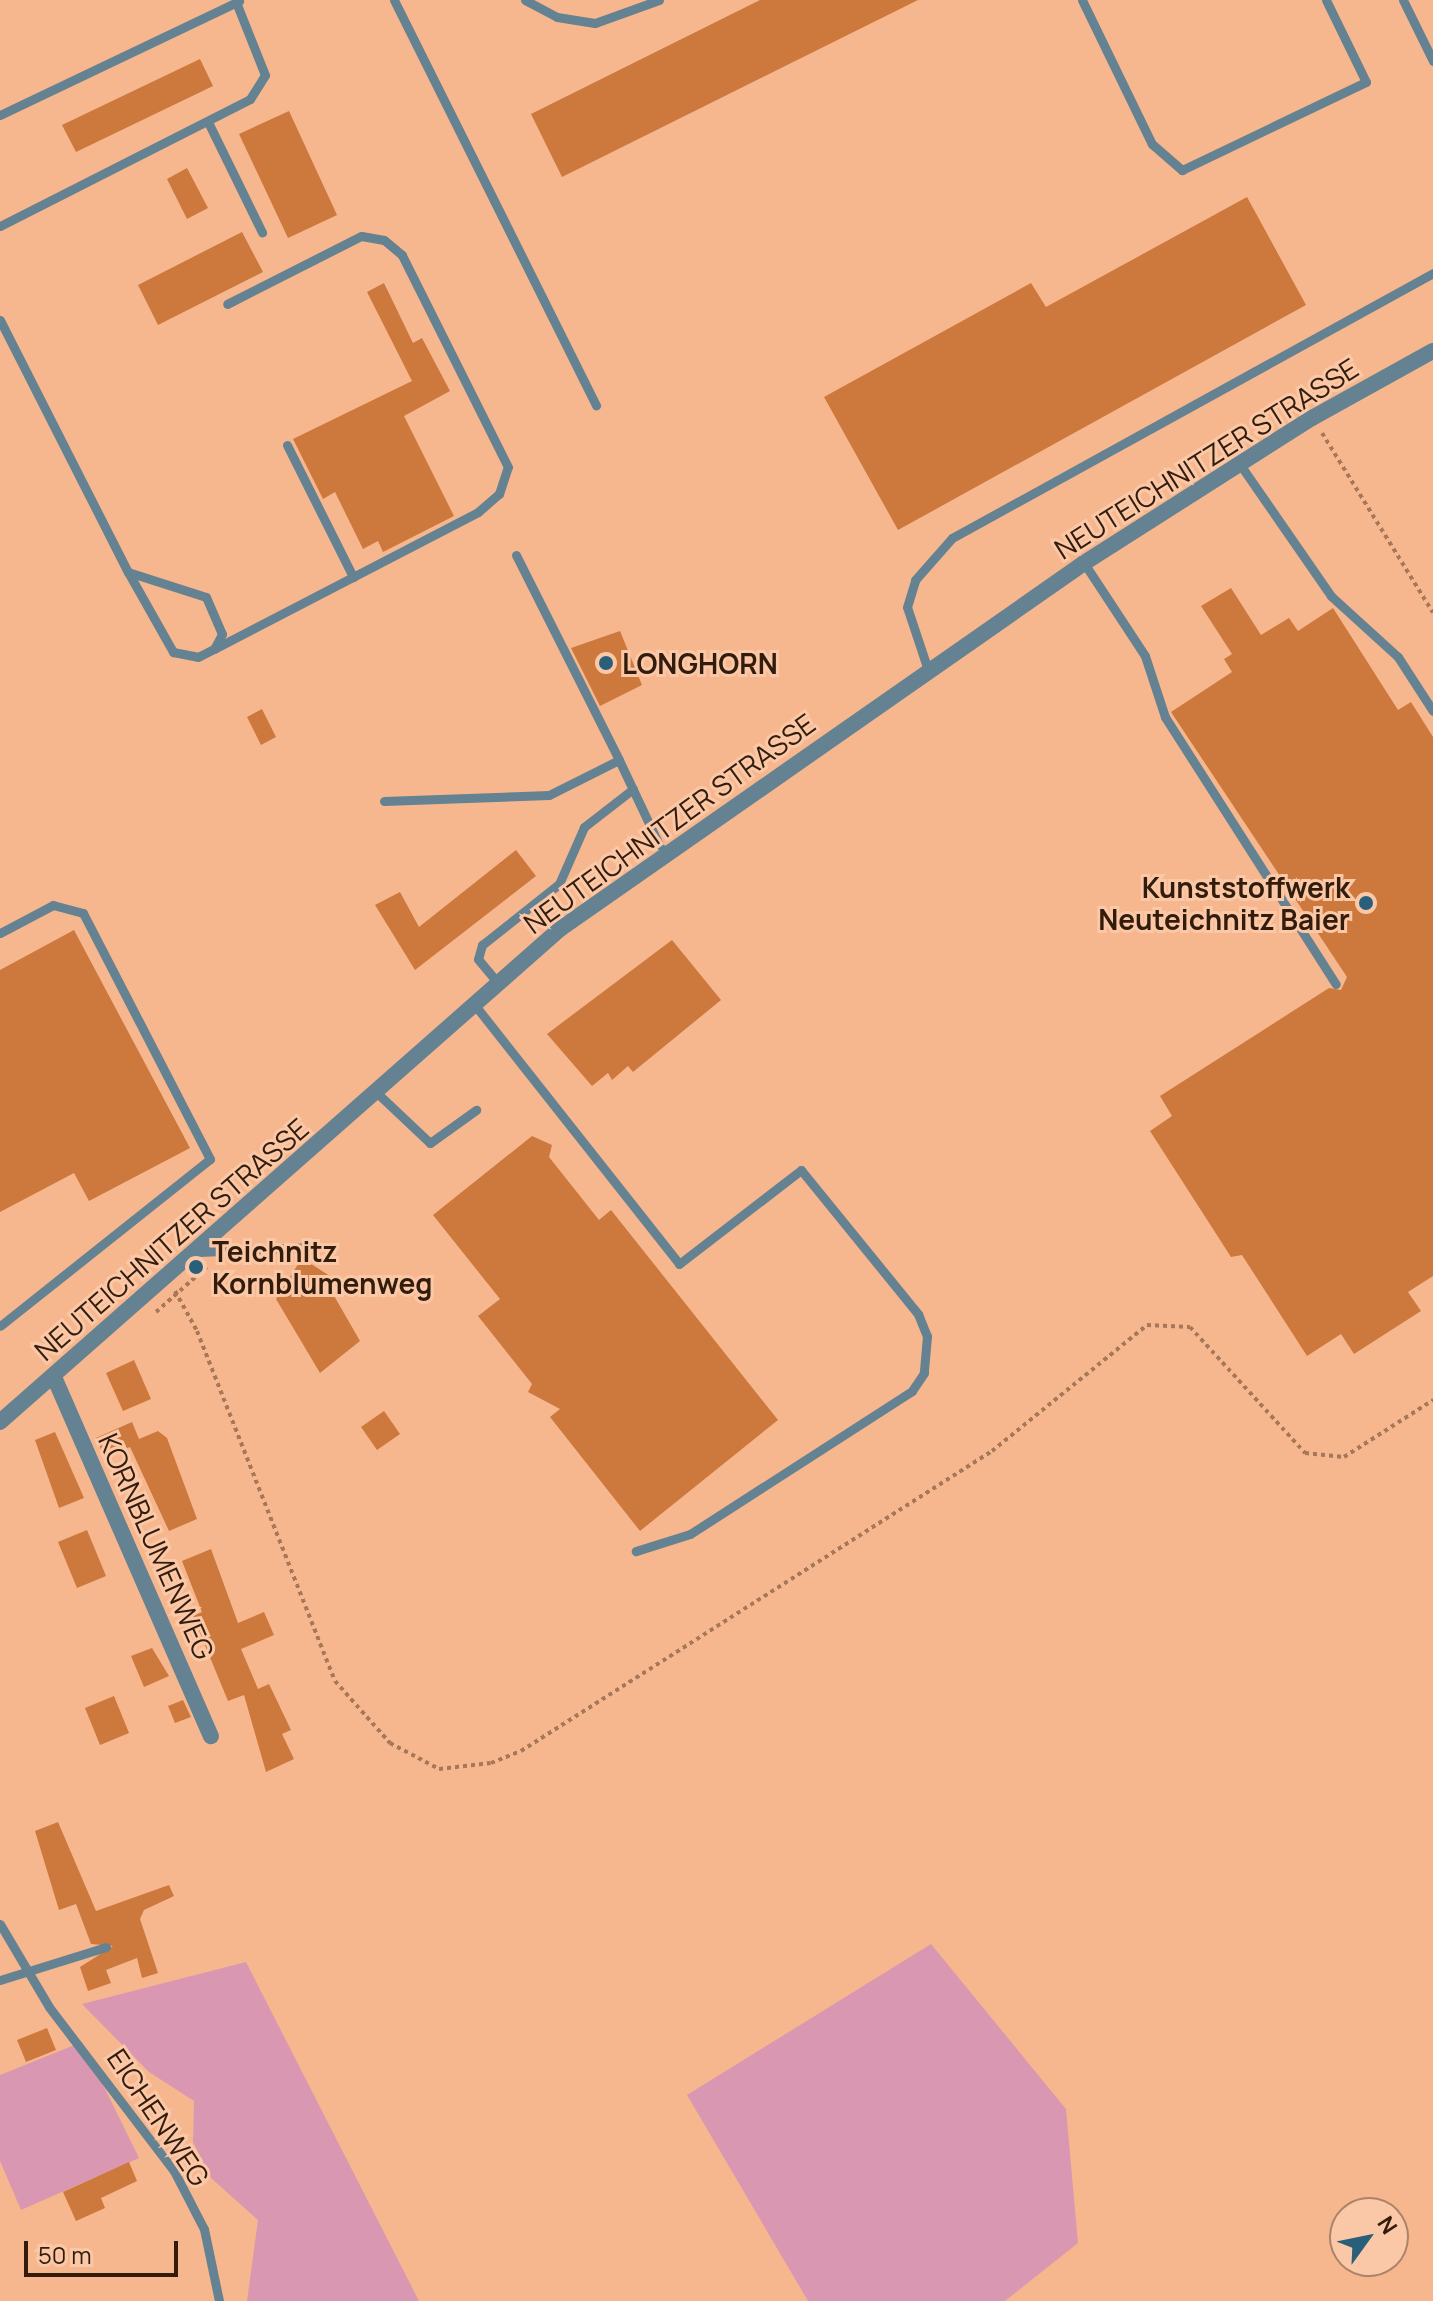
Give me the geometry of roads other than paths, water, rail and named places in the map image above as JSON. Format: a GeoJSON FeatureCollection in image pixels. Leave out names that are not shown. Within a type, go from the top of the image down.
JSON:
{"type":"FeatureCollection","features":[{"type":"Feature","properties":{"kind":"street","name":"NEUTEICHNITZER STRASSE"},"geometry":{"type":"LineString","coordinates":[[0,1422],[199,1252],[498,983],[664,855],[1084,563],[1312,418],[1433,351]]}},
{"type":"Feature","properties":{"kind":"street","name":"KORNBLUMENWEG"},"geometry":{"type":"LineString","coordinates":[[54,1377],[211,1736]]}},
{"type":"Feature","properties":{"kind":"lane"},"geometry":{"type":"LineString","coordinates":[[394,0],[596,405]]}},
{"type":"Feature","properties":{"kind":"lane"},"geometry":{"type":"LineString","coordinates":[[525,0],[557,17],[595,23],[659,0]]}},
{"type":"Feature","properties":{"kind":"lane"},"geometry":{"type":"LineString","coordinates":[[1082,0],[1152,144],[1182,170],[1366,82],[1326,0]]}},
{"type":"Feature","properties":{"kind":"lane"},"geometry":{"type":"LineString","coordinates":[[1403,0],[1433,61]]}},
{"type":"Feature","properties":{"kind":"lane"},"geometry":{"type":"LineString","coordinates":[[0,115],[238,1],[265,75],[250,99],[0,226]]}},
{"type":"Feature","properties":{"kind":"lane"},"geometry":{"type":"LineString","coordinates":[[208,122],[262,232]]}},
{"type":"Feature","properties":{"kind":"lane"},"geometry":{"type":"LineString","coordinates":[[0,320],[128,572],[173,652],[198,657],[491,503],[507,480],[505,457],[402,255],[384,240],[361,236],[227,304]]}},
{"type":"Feature","properties":{"kind":"lane"},"geometry":{"type":"LineString","coordinates":[[928,670],[907,607],[915,580],[952,538],[1433,273]]}},
{"type":"Feature","properties":{"kind":"lane"},"geometry":{"type":"LineString","coordinates":[[287,445],[353,577]]}},
{"type":"Feature","properties":{"kind":"lane"},"geometry":{"type":"LineString","coordinates":[[1239,463],[1331,596],[1398,657],[1433,711]]}},
{"type":"Feature","properties":{"kind":"lane"},"geometry":{"type":"LineString","coordinates":[[516,555],[664,855]]}},
{"type":"Feature","properties":{"kind":"lane"},"geometry":{"type":"LineString","coordinates":[[1084,563],[1145,656],[1165,717],[1336,984]]}},
{"type":"Feature","properties":{"kind":"lane"},"geometry":{"type":"LineString","coordinates":[[128,572],[206,597],[222,634],[214,649]]}},
{"type":"Feature","properties":{"kind":"lane"},"geometry":{"type":"LineString","coordinates":[[384,801],[549,795],[619,760]]}},
{"type":"Feature","properties":{"kind":"lane"},"geometry":{"type":"LineString","coordinates":[[498,983],[478,959],[482,945],[559,884],[584,827],[633,789]]}},
{"type":"Feature","properties":{"kind":"lane"},"geometry":{"type":"LineString","coordinates":[[0,933],[53,905],[83,913],[202,1133],[210,1162],[0,1326]]}},
{"type":"Feature","properties":{"kind":"lane"},"geometry":{"type":"LineString","coordinates":[[474,1004],[679,1264],[801,1170],[918,1314],[927,1336],[924,1373],[912,1391],[690,1534],[636,1551]]}},
{"type":"Feature","properties":{"kind":"lane"},"geometry":{"type":"LineString","coordinates":[[376,1092],[430,1143],[476,1110]]}},
{"type":"Feature","properties":{"kind":"lane"},"geometry":{"type":"LineString","coordinates":[[199,1252],[313,1247]]}},
{"type":"Feature","properties":{"kind":"lane","name":"EICHENWEG"},"geometry":{"type":"LineString","coordinates":[[0,1924],[27,1975],[174,2171],[204,2229],[219,2301]]}},
{"type":"Feature","properties":{"kind":"lane"},"geometry":{"type":"LineString","coordinates":[[0,1980],[27,1975],[106,1947]]}},
{"type":"Feature","properties":{"kind":"place","name":"LONGHORN"},"geometry":{"type":"Point","coordinates":[606,663]}},
{"type":"Feature","properties":{"kind":"place","name":"Kunststoffwerk Neuteichnitz Baier"},"geometry":{"type":"Point","coordinates":[1366,903]}},
{"type":"Feature","properties":{"kind":"place","name":"Teichnitz Kornblumenweg"},"geometry":{"type":"Point","coordinates":[196,1267]}}]}
